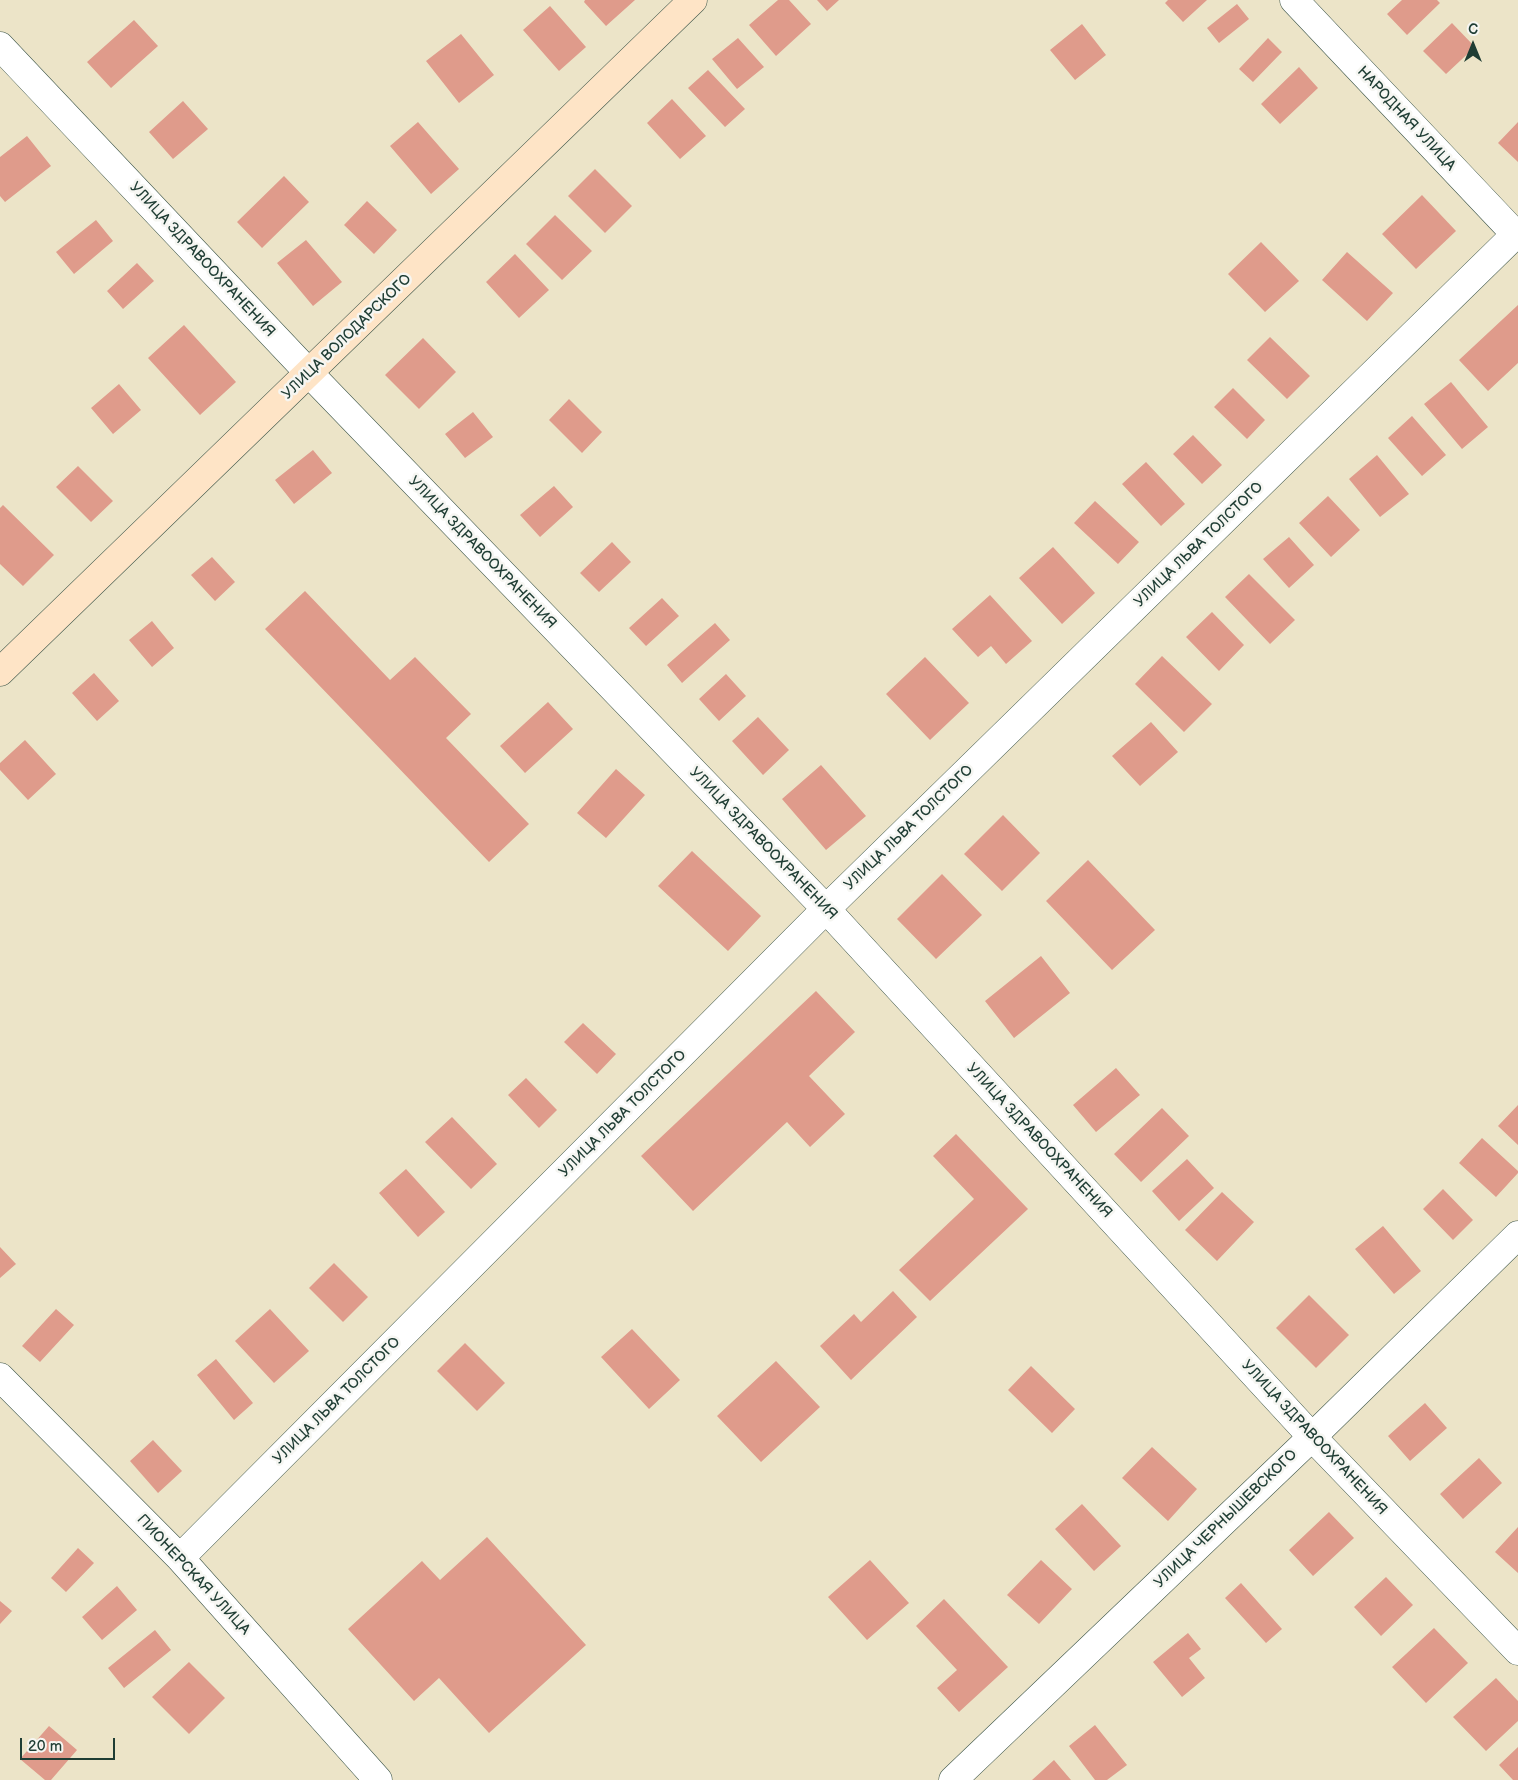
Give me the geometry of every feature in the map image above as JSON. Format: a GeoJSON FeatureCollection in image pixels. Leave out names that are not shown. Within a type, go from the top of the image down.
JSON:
{"type":"FeatureCollection","features":[{"type":"Feature","properties":{"kind":"street","name":"УЛИЦА ВОЛОДАРСКОГО"},"geometry":{"type":"LineString","coordinates":[[0,672],[693,0]]}},
{"type":"Feature","properties":{"kind":"street","name":"НАРОДНАЯ УЛИЦА"},"geometry":{"type":"LineString","coordinates":[[1294,0],[1517,234]]}},
{"type":"Feature","properties":{"kind":"street","name":"УЛИЦА ЗДРАВООХРАНЕНИЯ"},"geometry":{"type":"LineString","coordinates":[[0,46],[309,373],[826,909],[1312,1438],[1518,1651]]}},
{"type":"Feature","properties":{"kind":"street","name":"УЛИЦА ЛЬВА ТОЛСТОГО"},"geometry":{"type":"LineString","coordinates":[[180,1558],[826,909],[1517,234]]}},
{"type":"Feature","properties":{"kind":"street","name":"УЛИЦА ЧЕРНЫШЕВСКОГО"},"geometry":{"type":"LineString","coordinates":[[953,1780],[1312,1438],[1518,1236]]}},
{"type":"Feature","properties":{"kind":"street","name":"ПИОНЕРСКАЯ УЛИЦА"},"geometry":{"type":"LineString","coordinates":[[0,1377],[180,1558],[378,1780]]}},
{"type":"Feature","properties":{"kind":"building"},"geometry":{"type":"Polygon","coordinates":[[[585,0],[635,0],[606,26],[584,2],[585,0]]]}},
{"type":"Feature","properties":{"kind":"building"},"geometry":{"type":"Polygon","coordinates":[[[778,0],[789,0],[811,24],[776,56],[749,25],[778,0]]]}},
{"type":"Feature","properties":{"kind":"building"},"geometry":{"type":"Polygon","coordinates":[[[817,0],[839,0],[827,11],[817,0]]]}},
{"type":"Feature","properties":{"kind":"building"},"geometry":{"type":"Polygon","coordinates":[[[1168,0],[1207,0],[1183,22],[1165,3],[1168,0]]]}},
{"type":"Feature","properties":{"kind":"building"},"geometry":{"type":"Polygon","coordinates":[[[1402,0],[1437,0],[1440,3],[1407,35],[1387,14],[1402,0]]]}},
{"type":"Feature","properties":{"kind":"building"},"geometry":{"type":"Polygon","coordinates":[[[1237,4],[1249,19],[1219,43],[1207,28],[1237,4]]]}},
{"type":"Feature","properties":{"kind":"building"},"geometry":{"type":"Polygon","coordinates":[[[550,6],[586,47],[559,71],[523,30],[550,6]]]}},
{"type":"Feature","properties":{"kind":"building"},"geometry":{"type":"Polygon","coordinates":[[[134,20],[158,46],[111,88],[87,62],[134,20]]]}},
{"type":"Feature","properties":{"kind":"building"},"geometry":{"type":"Polygon","coordinates":[[[1452,23],[1475,47],[1446,74],[1423,51],[1452,23]]]}},
{"type":"Feature","properties":{"kind":"building"},"geometry":{"type":"Polygon","coordinates":[[[1082,24],[1106,55],[1075,80],[1050,50],[1082,24]]]}},
{"type":"Feature","properties":{"kind":"building"},"geometry":{"type":"Polygon","coordinates":[[[461,34],[494,75],[459,103],[426,61],[461,34]]]}},
{"type":"Feature","properties":{"kind":"building"},"geometry":{"type":"Polygon","coordinates":[[[738,38],[764,67],[737,89],[712,59],[738,38]]]}},
{"type":"Feature","properties":{"kind":"building"},"geometry":{"type":"Polygon","coordinates":[[[1268,38],[1282,52],[1253,82],[1239,69],[1268,38]]]}},
{"type":"Feature","properties":{"kind":"building"},"geometry":{"type":"Polygon","coordinates":[[[1299,67],[1318,88],[1280,124],[1261,104],[1299,67]]]}},
{"type":"Feature","properties":{"kind":"building"},"geometry":{"type":"Polygon","coordinates":[[[708,70],[745,109],[725,127],[688,88],[708,70]]]}},
{"type":"Feature","properties":{"kind":"building"},"geometry":{"type":"Polygon","coordinates":[[[672,99],[706,136],[680,159],[647,123],[672,99]]]}},
{"type":"Feature","properties":{"kind":"building"},"geometry":{"type":"Polygon","coordinates":[[[183,101],[208,129],[173,159],[149,132],[183,101]]]}},
{"type":"Feature","properties":{"kind":"building"},"geometry":{"type":"Polygon","coordinates":[[[418,122],[459,169],[431,194],[390,146],[418,122]]]}},
{"type":"Feature","properties":{"kind":"building"},"geometry":{"type":"Polygon","coordinates":[[[1518,122],[1518,162],[1498,143],[1518,122]]]}},
{"type":"Feature","properties":{"kind":"building"},"geometry":{"type":"Polygon","coordinates":[[[27,136],[51,166],[5,202],[0,196],[0,157],[27,136]]]}},
{"type":"Feature","properties":{"kind":"building"},"geometry":{"type":"Polygon","coordinates":[[[595,169],[632,206],[605,233],[568,196],[595,169]]]}},
{"type":"Feature","properties":{"kind":"building"},"geometry":{"type":"Polygon","coordinates":[[[284,176],[309,202],[262,248],[237,222],[284,176]]]}},
{"type":"Feature","properties":{"kind":"building"},"geometry":{"type":"Polygon","coordinates":[[[1422,195],[1456,231],[1416,269],[1382,234],[1422,195]]]}},
{"type":"Feature","properties":{"kind":"building"},"geometry":{"type":"Polygon","coordinates":[[[367,201],[397,230],[374,254],[344,225],[367,201]]]}},
{"type":"Feature","properties":{"kind":"building"},"geometry":{"type":"Polygon","coordinates":[[[555,215],[592,251],[562,280],[526,244],[555,215]]]}},
{"type":"Feature","properties":{"kind":"building"},"geometry":{"type":"Polygon","coordinates":[[[96,220],[113,241],[74,274],[56,252],[96,220]]]}},
{"type":"Feature","properties":{"kind":"building"},"geometry":{"type":"Polygon","coordinates":[[[306,240],[342,282],[313,306],[277,263],[306,240]]]}},
{"type":"Feature","properties":{"kind":"building"},"geometry":{"type":"Polygon","coordinates":[[[1261,242],[1299,281],[1265,312],[1228,274],[1261,242]]]}},
{"type":"Feature","properties":{"kind":"building"},"geometry":{"type":"Polygon","coordinates":[[[1347,252],[1393,293],[1367,321],[1322,280],[1347,252]]]}},
{"type":"Feature","properties":{"kind":"building"},"geometry":{"type":"Polygon","coordinates":[[[515,254],[549,290],[519,318],[486,282],[515,254]]]}},
{"type":"Feature","properties":{"kind":"building"},"geometry":{"type":"Polygon","coordinates":[[[137,263],[154,281],[123,309],[107,291],[137,263]]]}},
{"type":"Feature","properties":{"kind":"building"},"geometry":{"type":"Polygon","coordinates":[[[1518,305],[1518,363],[1488,391],[1459,360],[1518,305]]]}},
{"type":"Feature","properties":{"kind":"building"},"geometry":{"type":"Polygon","coordinates":[[[184,325],[236,382],[200,415],[148,358],[184,325]]]}},
{"type":"Feature","properties":{"kind":"building"},"geometry":{"type":"Polygon","coordinates":[[[1270,337],[1310,376],[1287,399],[1247,360],[1270,337]]]}},
{"type":"Feature","properties":{"kind":"building"},"geometry":{"type":"Polygon","coordinates":[[[423,338],[456,372],[419,409],[385,375],[423,338]]]}},
{"type":"Feature","properties":{"kind":"building"},"geometry":{"type":"Polygon","coordinates":[[[1451,382],[1488,427],[1462,449],[1424,404],[1451,382]]]}},
{"type":"Feature","properties":{"kind":"building"},"geometry":{"type":"Polygon","coordinates":[[[119,384],[141,410],[113,434],[91,408],[119,384]]]}},
{"type":"Feature","properties":{"kind":"building"},"geometry":{"type":"Polygon","coordinates":[[[1233,388],[1265,420],[1247,439],[1214,407],[1233,388]]]}},
{"type":"Feature","properties":{"kind":"building"},"geometry":{"type":"Polygon","coordinates":[[[569,399],[602,432],[582,453],[549,420],[569,399]]]}},
{"type":"Feature","properties":{"kind":"building"},"geometry":{"type":"Polygon","coordinates":[[[473,412],[493,437],[465,458],[445,434],[473,412]]]}},
{"type":"Feature","properties":{"kind":"building"},"geometry":{"type":"Polygon","coordinates":[[[1412,416],[1446,455],[1422,476],[1388,438],[1412,416]]]}},
{"type":"Feature","properties":{"kind":"building"},"geometry":{"type":"Polygon","coordinates":[[[1193,435],[1222,465],[1202,484],[1173,454],[1193,435]]]}},
{"type":"Feature","properties":{"kind":"building"},"geometry":{"type":"Polygon","coordinates":[[[313,450],[332,473],[294,504],[275,480],[313,450]]]}},
{"type":"Feature","properties":{"kind":"building"},"geometry":{"type":"Polygon","coordinates":[[[1377,455],[1409,494],[1380,517],[1349,479],[1377,455]]]}},
{"type":"Feature","properties":{"kind":"building"},"geometry":{"type":"Polygon","coordinates":[[[1146,462],[1185,504],[1161,526],[1122,484],[1146,462]]]}},
{"type":"Feature","properties":{"kind":"building"},"geometry":{"type":"Polygon","coordinates":[[[78,466],[113,501],[91,522],[56,487],[78,466]]]}},
{"type":"Feature","properties":{"kind":"building"},"geometry":{"type":"Polygon","coordinates":[[[554,486],[573,507],[540,537],[520,515],[554,486]]]}},
{"type":"Feature","properties":{"kind":"building"},"geometry":{"type":"Polygon","coordinates":[[[1328,496],[1360,530],[1331,557],[1299,523],[1328,496]]]}},
{"type":"Feature","properties":{"kind":"building"},"geometry":{"type":"Polygon","coordinates":[[[1095,501],[1139,542],[1118,564],[1074,523],[1095,501]]]}},
{"type":"Feature","properties":{"kind":"building"},"geometry":{"type":"Polygon","coordinates":[[[3,505],[54,555],[23,586],[0,564],[0,508],[3,505]]]}},
{"type":"Feature","properties":{"kind":"building"},"geometry":{"type":"Polygon","coordinates":[[[1289,537],[1314,565],[1289,588],[1263,559],[1289,537]]]}},
{"type":"Feature","properties":{"kind":"building"},"geometry":{"type":"Polygon","coordinates":[[[612,542],[631,562],[599,592],[580,573],[612,542]]]}},
{"type":"Feature","properties":{"kind":"building"},"geometry":{"type":"Polygon","coordinates":[[[1053,547],[1095,593],[1062,624],[1019,578],[1053,547]]]}},
{"type":"Feature","properties":{"kind":"building"},"geometry":{"type":"Polygon","coordinates":[[[212,557],[235,582],[215,601],[191,575],[212,557]]]}},
{"type":"Feature","properties":{"kind":"building"},"geometry":{"type":"Polygon","coordinates":[[[1249,574],[1295,620],[1270,644],[1225,597],[1249,574]]]}},
{"type":"Feature","properties":{"kind":"building"},"geometry":{"type":"Polygon","coordinates":[[[305,591],[390,680],[415,657],[471,714],[446,738],[529,824],[489,862],[265,629],[305,591]]]}},
{"type":"Feature","properties":{"kind":"building"},"geometry":{"type":"Polygon","coordinates":[[[990,595],[1032,641],[1006,664],[991,646],[978,657],[952,629],[990,595]]]}},
{"type":"Feature","properties":{"kind":"building"},"geometry":{"type":"Polygon","coordinates":[[[662,598],[679,616],[646,646],[629,628],[662,598]]]}},
{"type":"Feature","properties":{"kind":"building"},"geometry":{"type":"Polygon","coordinates":[[[1212,612],[1244,645],[1219,671],[1186,637],[1212,612]]]}},
{"type":"Feature","properties":{"kind":"building"},"geometry":{"type":"Polygon","coordinates":[[[152,621],[174,648],[152,667],[129,640],[152,621]]]}},
{"type":"Feature","properties":{"kind":"building"},"geometry":{"type":"Polygon","coordinates":[[[715,623],[730,640],[682,683],[667,665],[715,623]]]}},
{"type":"Feature","properties":{"kind":"building"},"geometry":{"type":"Polygon","coordinates":[[[1162,656],[1212,704],[1184,732],[1135,684],[1162,656]]]}},
{"type":"Feature","properties":{"kind":"building"},"geometry":{"type":"Polygon","coordinates":[[[925,657],[969,703],[930,740],[886,694],[925,657]]]}},
{"type":"Feature","properties":{"kind":"building"},"geometry":{"type":"Polygon","coordinates":[[[94,673],[119,701],[97,721],[72,693],[94,673]]]}},
{"type":"Feature","properties":{"kind":"building"},"geometry":{"type":"Polygon","coordinates":[[[726,674],[746,696],[719,721],[699,699],[726,674]]]}},
{"type":"Feature","properties":{"kind":"building"},"geometry":{"type":"Polygon","coordinates":[[[548,702],[573,729],[525,773],[500,746],[548,702]]]}},
{"type":"Feature","properties":{"kind":"building"},"geometry":{"type":"Polygon","coordinates":[[[758,717],[789,750],[763,775],[732,741],[758,717]]]}},
{"type":"Feature","properties":{"kind":"building"},"geometry":{"type":"Polygon","coordinates":[[[1151,722],[1178,752],[1140,786],[1112,756],[1151,722]]]}},
{"type":"Feature","properties":{"kind":"building"},"geometry":{"type":"Polygon","coordinates":[[[25,740],[56,774],[28,800],[0,770],[0,763],[25,740]]]}},
{"type":"Feature","properties":{"kind":"building"},"geometry":{"type":"Polygon","coordinates":[[[821,765],[866,816],[826,850],[782,799],[821,765]]]}},
{"type":"Feature","properties":{"kind":"building"},"geometry":{"type":"Polygon","coordinates":[[[616,769],[645,795],[606,838],[577,813],[616,769]]]}},
{"type":"Feature","properties":{"kind":"building"},"geometry":{"type":"Polygon","coordinates":[[[1003,815],[1040,853],[1002,891],[964,854],[1003,815]]]}},
{"type":"Feature","properties":{"kind":"building"},"geometry":{"type":"Polygon","coordinates":[[[692,851],[761,916],[728,951],[658,886],[692,851]]]}},
{"type":"Feature","properties":{"kind":"building"},"geometry":{"type":"Polygon","coordinates":[[[1088,860],[1155,930],[1112,970],[1046,901],[1088,860]]]}},
{"type":"Feature","properties":{"kind":"building"},"geometry":{"type":"Polygon","coordinates":[[[942,874],[982,915],[936,959],[897,919],[942,874]]]}},
{"type":"Feature","properties":{"kind":"building"},"geometry":{"type":"Polygon","coordinates":[[[1041,956],[1070,993],[1014,1038],[985,1001],[1041,956]]]}},
{"type":"Feature","properties":{"kind":"building"},"geometry":{"type":"Polygon","coordinates":[[[816,991],[855,1032],[809,1076],[845,1114],[810,1147],[787,1122],[693,1211],[641,1156],[816,991]]]}},
{"type":"Feature","properties":{"kind":"building"},"geometry":{"type":"Polygon","coordinates":[[[583,1023],[616,1054],[597,1074],[564,1042],[583,1023]]]}},
{"type":"Feature","properties":{"kind":"building"},"geometry":{"type":"Polygon","coordinates":[[[1116,1068],[1140,1095],[1096,1132],[1073,1105],[1116,1068]]]}},
{"type":"Feature","properties":{"kind":"building"},"geometry":{"type":"Polygon","coordinates":[[[526,1078],[557,1110],[539,1128],[508,1095],[526,1078]]]}},
{"type":"Feature","properties":{"kind":"building"},"geometry":{"type":"Polygon","coordinates":[[[1518,1105],[1518,1145],[1498,1126],[1518,1105]]]}},
{"type":"Feature","properties":{"kind":"building"},"geometry":{"type":"Polygon","coordinates":[[[1162,1108],[1189,1136],[1141,1182],[1114,1154],[1162,1108]]]}},
{"type":"Feature","properties":{"kind":"building"},"geometry":{"type":"Polygon","coordinates":[[[452,1117],[497,1164],[471,1189],[425,1142],[452,1117]]]}},
{"type":"Feature","properties":{"kind":"building"},"geometry":{"type":"Polygon","coordinates":[[[956,1134],[1028,1209],[930,1301],[899,1270],[974,1199],[933,1156],[956,1134]]]}},
{"type":"Feature","properties":{"kind":"building"},"geometry":{"type":"Polygon","coordinates":[[[1482,1138],[1518,1171],[1496,1197],[1459,1163],[1482,1138]]]}},
{"type":"Feature","properties":{"kind":"building"},"geometry":{"type":"Polygon","coordinates":[[[1187,1159],[1214,1188],[1179,1221],[1152,1191],[1187,1159]]]}},
{"type":"Feature","properties":{"kind":"building"},"geometry":{"type":"Polygon","coordinates":[[[406,1169],[445,1212],[418,1237],[379,1193],[406,1169]]]}},
{"type":"Feature","properties":{"kind":"building"},"geometry":{"type":"Polygon","coordinates":[[[1443,1189],[1473,1220],[1453,1240],[1423,1209],[1443,1189]]]}},
{"type":"Feature","properties":{"kind":"building"},"geometry":{"type":"Polygon","coordinates":[[[1222,1192],[1254,1222],[1217,1261],[1185,1230],[1222,1192]]]}},
{"type":"Feature","properties":{"kind":"building"},"geometry":{"type":"Polygon","coordinates":[[[1383,1226],[1421,1271],[1394,1294],[1355,1249],[1383,1226]]]}},
{"type":"Feature","properties":{"kind":"building"},"geometry":{"type":"Polygon","coordinates":[[[0,1247],[16,1264],[0,1278],[0,1247]]]}},
{"type":"Feature","properties":{"kind":"building"},"geometry":{"type":"Polygon","coordinates":[[[334,1263],[368,1297],[343,1322],[309,1288],[334,1263]]]}},
{"type":"Feature","properties":{"kind":"building"},"geometry":{"type":"Polygon","coordinates":[[[893,1291],[917,1317],[851,1380],[820,1346],[854,1314],[861,1322],[893,1291]]]}},
{"type":"Feature","properties":{"kind":"building"},"geometry":{"type":"Polygon","coordinates":[[[1309,1295],[1349,1335],[1316,1368],[1276,1328],[1309,1295]]]}},
{"type":"Feature","properties":{"kind":"building"},"geometry":{"type":"Polygon","coordinates":[[[56,1309],[74,1325],[40,1362],[22,1346],[56,1309]]]}},
{"type":"Feature","properties":{"kind":"building"},"geometry":{"type":"Polygon","coordinates":[[[270,1309],[309,1351],[274,1383],[235,1341],[270,1309]]]}},
{"type":"Feature","properties":{"kind":"building"},"geometry":{"type":"Polygon","coordinates":[[[632,1329],[680,1380],[649,1409],[601,1357],[632,1329]]]}},
{"type":"Feature","properties":{"kind":"building"},"geometry":{"type":"Polygon","coordinates":[[[465,1343],[505,1383],[477,1411],[437,1371],[465,1343]]]}},
{"type":"Feature","properties":{"kind":"building"},"geometry":{"type":"Polygon","coordinates":[[[216,1359],[253,1403],[234,1420],[197,1375],[216,1359]]]}},
{"type":"Feature","properties":{"kind":"building"},"geometry":{"type":"Polygon","coordinates":[[[776,1361],[820,1407],[761,1462],[717,1416],[776,1361]]]}},
{"type":"Feature","properties":{"kind":"building"},"geometry":{"type":"Polygon","coordinates":[[[1031,1366],[1075,1409],[1052,1433],[1008,1390],[1031,1366]]]}},
{"type":"Feature","properties":{"kind":"building"},"geometry":{"type":"Polygon","coordinates":[[[1425,1403],[1447,1428],[1410,1461],[1388,1436],[1425,1403]]]}},
{"type":"Feature","properties":{"kind":"building"},"geometry":{"type":"Polygon","coordinates":[[[153,1440],[182,1471],[158,1493],[130,1461],[153,1440]]]}},
{"type":"Feature","properties":{"kind":"building"},"geometry":{"type":"Polygon","coordinates":[[[1152,1447],[1197,1489],[1168,1521],[1122,1478],[1152,1447]]]}},
{"type":"Feature","properties":{"kind":"building"},"geometry":{"type":"Polygon","coordinates":[[[1479,1458],[1502,1483],[1463,1519],[1440,1494],[1479,1458]]]}},
{"type":"Feature","properties":{"kind":"building"},"geometry":{"type":"Polygon","coordinates":[[[1082,1504],[1121,1546],[1094,1571],[1055,1529],[1082,1504]]]}},
{"type":"Feature","properties":{"kind":"building"},"geometry":{"type":"Polygon","coordinates":[[[1329,1512],[1354,1538],[1313,1576],[1289,1550],[1329,1512]]]}},
{"type":"Feature","properties":{"kind":"building"},"geometry":{"type":"Polygon","coordinates":[[[1518,1527],[1518,1573],[1495,1552],[1518,1527]]]}},
{"type":"Feature","properties":{"kind":"building"},"geometry":{"type":"Polygon","coordinates":[[[487,1537],[586,1645],[489,1733],[439,1678],[414,1701],[348,1629],[422,1561],[440,1580],[487,1537]]]}},
{"type":"Feature","properties":{"kind":"building"},"geometry":{"type":"Polygon","coordinates":[[[78,1548],[94,1563],[66,1592],[51,1578],[78,1548]]]}},
{"type":"Feature","properties":{"kind":"building"},"geometry":{"type":"Polygon","coordinates":[[[870,1560],[909,1603],[867,1640],[828,1597],[870,1560]]]}},
{"type":"Feature","properties":{"kind":"building"},"geometry":{"type":"Polygon","coordinates":[[[1041,1560],[1072,1589],[1039,1624],[1007,1595],[1041,1560]]]}},
{"type":"Feature","properties":{"kind":"building"},"geometry":{"type":"Polygon","coordinates":[[[1386,1577],[1413,1605],[1381,1636],[1354,1607],[1386,1577]]]}},
{"type":"Feature","properties":{"kind":"building"},"geometry":{"type":"Polygon","coordinates":[[[1241,1583],[1282,1629],[1266,1643],[1225,1598],[1241,1583]]]}},
{"type":"Feature","properties":{"kind":"building"},"geometry":{"type":"Polygon","coordinates":[[[117,1586],[137,1610],[102,1640],[82,1617],[117,1586]]]}},
{"type":"Feature","properties":{"kind":"building"},"geometry":{"type":"Polygon","coordinates":[[[944,1599],[1008,1667],[959,1712],[937,1688],[957,1670],[916,1626],[944,1599]]]}},
{"type":"Feature","properties":{"kind":"building"},"geometry":{"type":"Polygon","coordinates":[[[0,1601],[12,1611],[0,1624],[0,1601]]]}},
{"type":"Feature","properties":{"kind":"building"},"geometry":{"type":"Polygon","coordinates":[[[1434,1628],[1468,1663],[1426,1703],[1392,1667],[1434,1628]]]}},
{"type":"Feature","properties":{"kind":"building"},"geometry":{"type":"Polygon","coordinates":[[[155,1630],[171,1650],[124,1688],[108,1668],[155,1630]]]}},
{"type":"Feature","properties":{"kind":"building"},"geometry":{"type":"Polygon","coordinates":[[[1188,1633],[1201,1649],[1189,1658],[1205,1678],[1182,1697],[1153,1662],[1188,1633]]]}},
{"type":"Feature","properties":{"kind":"building"},"geometry":{"type":"Polygon","coordinates":[[[189,1662],[225,1698],[189,1734],[152,1697],[189,1662]]]}},
{"type":"Feature","properties":{"kind":"building"},"geometry":{"type":"Polygon","coordinates":[[[1496,1678],[1518,1701],[1518,1721],[1486,1751],[1453,1717],[1496,1678]]]}},
{"type":"Feature","properties":{"kind":"building"},"geometry":{"type":"Polygon","coordinates":[[[1095,1725],[1127,1765],[1107,1780],[1095,1780],[1069,1746],[1095,1725]]]}},
{"type":"Feature","properties":{"kind":"building"},"geometry":{"type":"Polygon","coordinates":[[[49,1726],[77,1750],[51,1780],[45,1780],[20,1759],[49,1726]]]}},
{"type":"Feature","properties":{"kind":"building"},"geometry":{"type":"Polygon","coordinates":[[[1518,1747],[1518,1780],[1513,1780],[1499,1765],[1518,1747]]]}},
{"type":"Feature","properties":{"kind":"building"},"geometry":{"type":"Polygon","coordinates":[[[1054,1760],[1071,1780],[1032,1780],[1054,1760]]]}}]}
